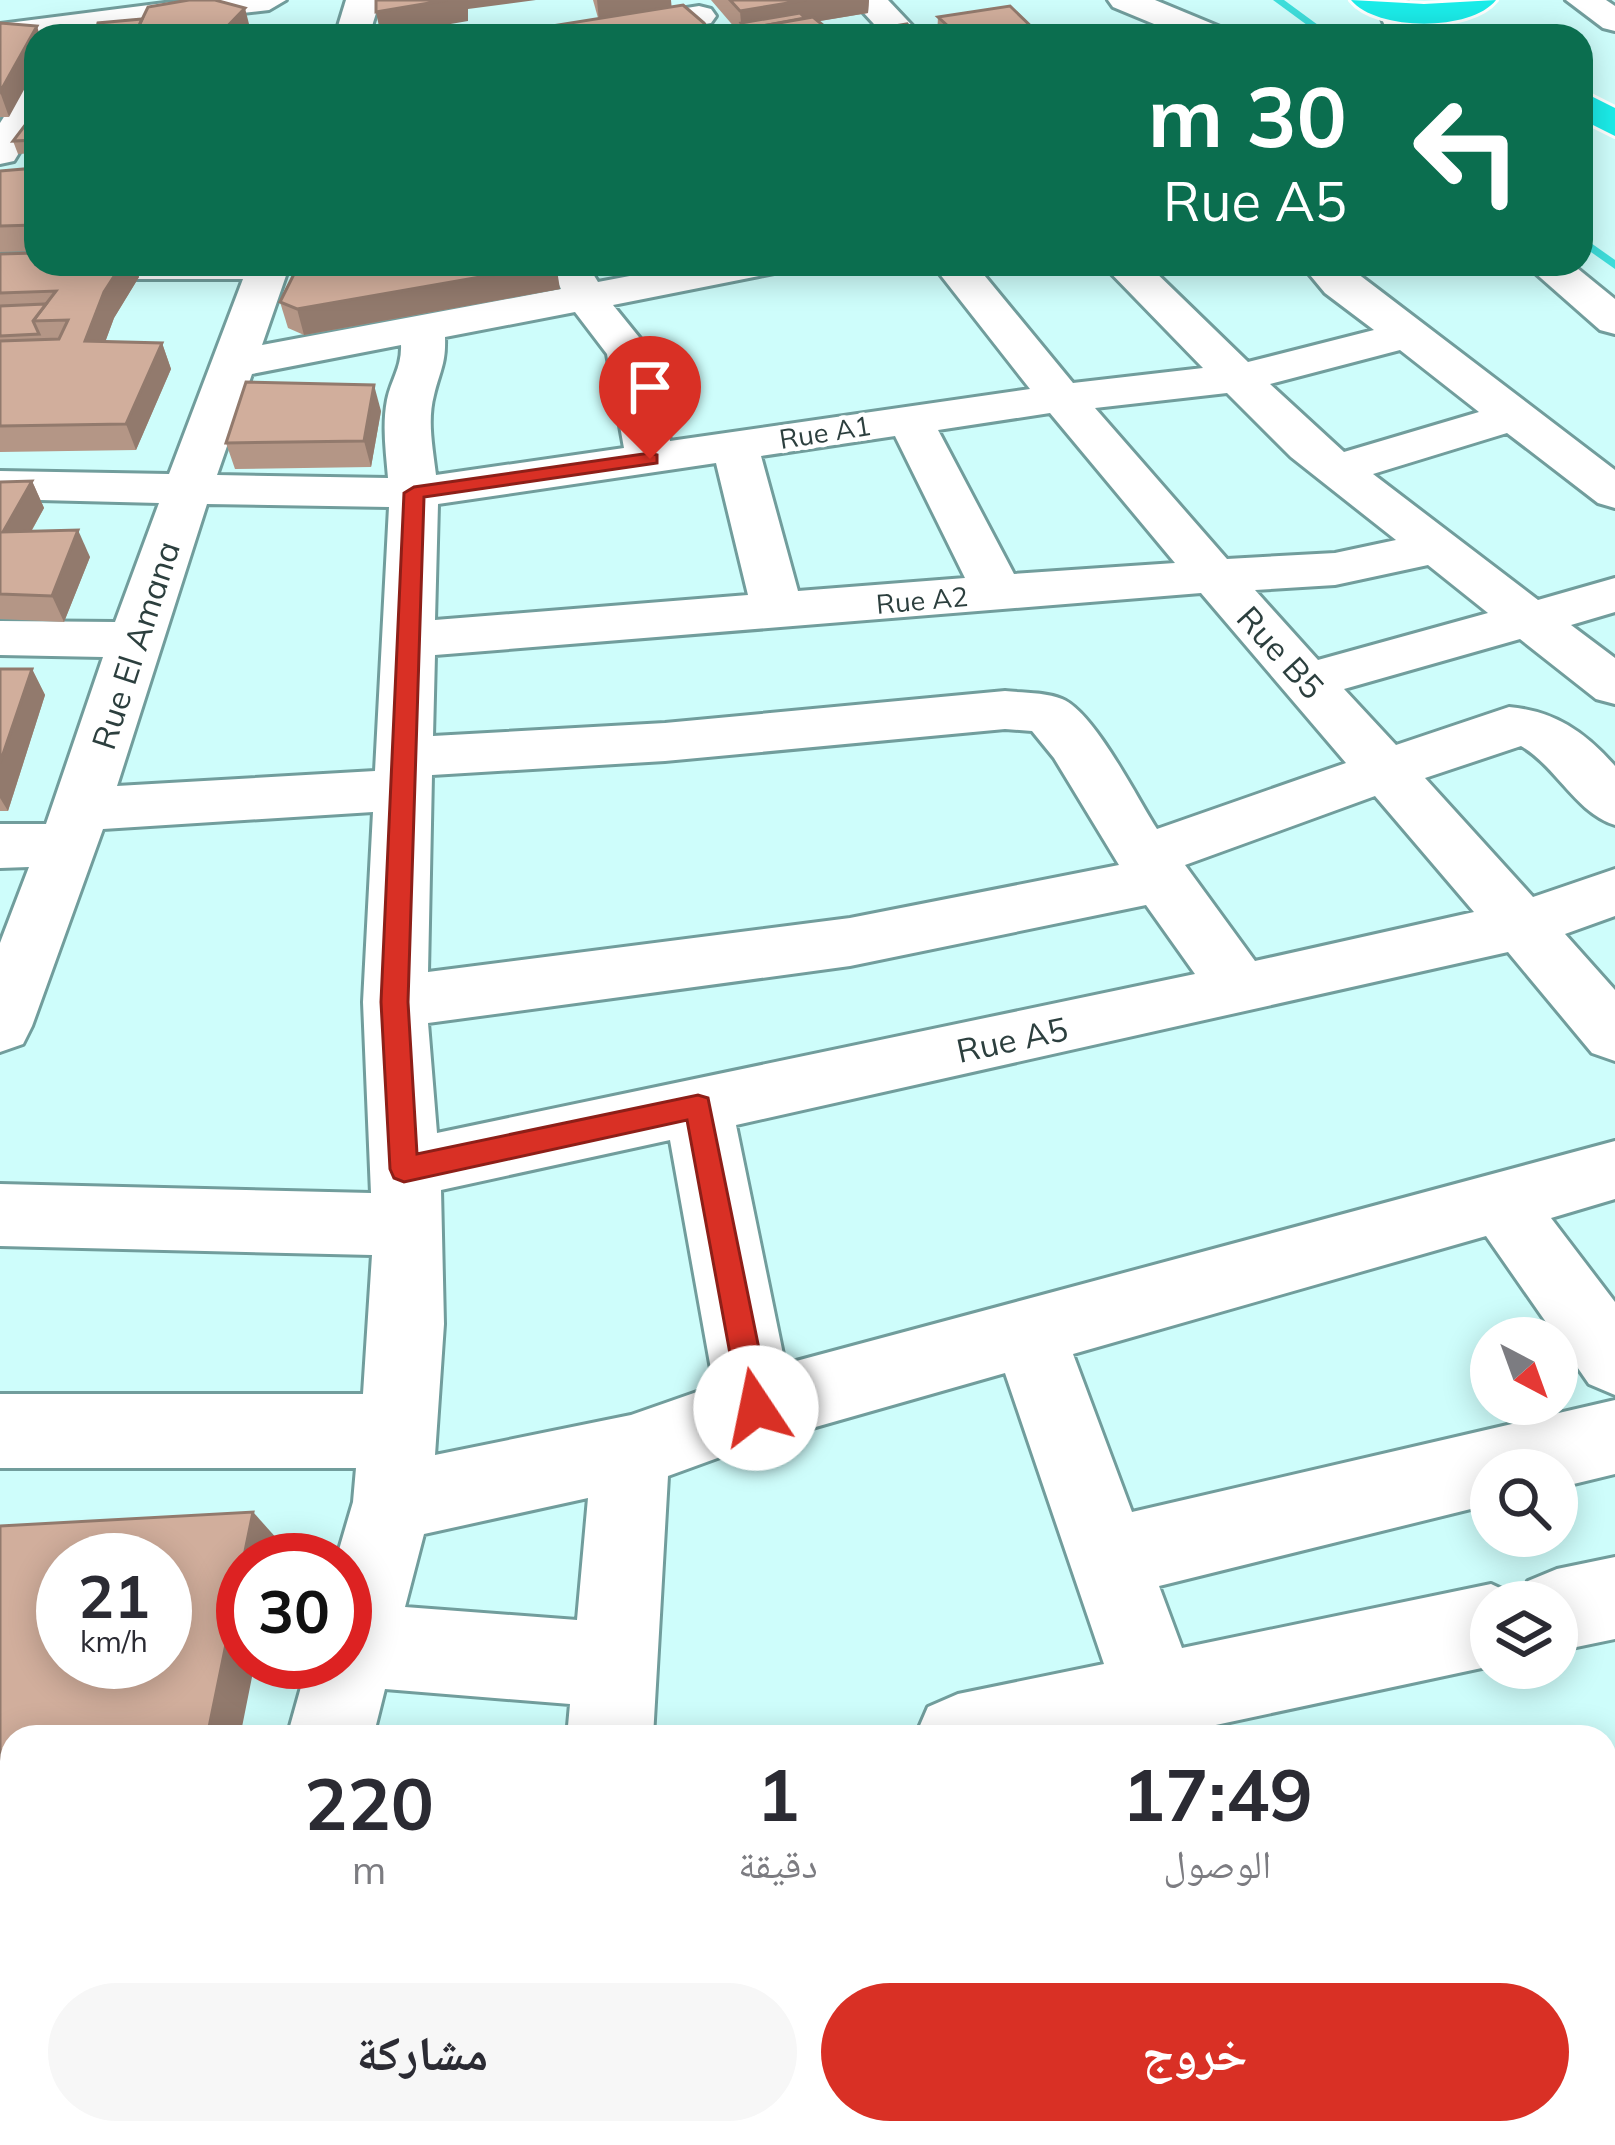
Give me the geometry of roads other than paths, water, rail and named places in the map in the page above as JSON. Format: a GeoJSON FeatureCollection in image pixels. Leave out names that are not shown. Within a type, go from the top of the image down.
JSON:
{"type":"FeatureCollection","features":[{"type":"Feature","properties":{"kind":"highway"},"geometry":{"type":"LineString","coordinates":[[1396,14],[1447,12],[1479,0],[1500,24]]}},
{"type":"Feature","properties":{"kind":"highway"},"geometry":{"type":"LineString","coordinates":[[1396,14],[1426,24]]}},
{"type":"Feature","properties":{"kind":"street"},"geometry":{"type":"LineString","coordinates":[[869,0],[893,24]]}},
{"type":"Feature","properties":{"kind":"street"},"geometry":{"type":"LineString","coordinates":[[1125,0],[1184,24]]}},
{"type":"Feature","properties":{"kind":"street"},"geometry":{"type":"LineString","coordinates":[[1583,0],[1615,21]]}},
{"type":"Feature","properties":{"kind":"street"},"geometry":{"type":"LineString","coordinates":[[111,24],[214,8],[275,15]]}},
{"type":"Feature","properties":{"kind":"street"},"geometry":{"type":"LineString","coordinates":[[654,24],[700,17]]}},
{"type":"Feature","properties":{"kind":"street"},"geometry":{"type":"LineString","coordinates":[[0,153],[24,114]]}},
{"type":"Feature","properties":{"kind":"street","name":"Rue El Amana"},"geometry":{"type":"LineString","coordinates":[[0,1026],[74,827],[264,276]]}},
{"type":"Feature","properties":{"kind":"street"},"geometry":{"type":"LineString","coordinates":[[234,364],[423,329],[577,282],[638,276]]}},
{"type":"Feature","properties":{"kind":"street","name":"Rue B5"},"geometry":{"type":"LineString","coordinates":[[976,276],[1061,398],[1615,1035]]}},
{"type":"Feature","properties":{"kind":"street"},"geometry":{"type":"LineString","coordinates":[[1135,276],[1337,469],[1615,686]]}},
{"type":"Feature","properties":{"kind":"street"},"geometry":{"type":"LineString","coordinates":[[1333,276],[1615,493]]}},
{"type":"Feature","properties":{"kind":"street"},"geometry":{"type":"LineString","coordinates":[[1561,276],[1615,321]]}},
{"type":"Feature","properties":{"kind":"street"},"geometry":{"type":"LineString","coordinates":[[577,282],[629,352],[650,459]]}},
{"type":"Feature","properties":{"kind":"street"},"geometry":{"type":"LineString","coordinates":[[372,1572],[395,1467],[406,1197],[394,1002],[414,493],[407,424],[411,394],[424,366],[423,329]]}},
{"type":"Feature","properties":{"kind":"street","name":"Rue A1"},"geometry":{"type":"LineString","coordinates":[[0,485],[414,493],[910,419],[1238,378],[1408,335]]}},
{"type":"Feature","properties":{"kind":"street"},"geometry":{"type":"LineString","coordinates":[[1337,469],[1515,416]]}},
{"type":"Feature","properties":{"kind":"street"},"geometry":{"type":"LineString","coordinates":[[910,419],[999,593]]}},
{"type":"Feature","properties":{"kind":"street"},"geometry":{"type":"LineString","coordinates":[[735,446],[778,612]]}},
{"type":"Feature","properties":{"kind":"street","name":"Rue A2"},"geometry":{"type":"LineString","coordinates":[[406,640],[1335,569],[1436,548]]}},
{"type":"Feature","properties":{"kind":"street"},"geometry":{"type":"LineString","coordinates":[[1335,569],[1413,653]]}},
{"type":"Feature","properties":{"kind":"street"},"geometry":{"type":"LineString","coordinates":[[1308,681],[1615,595]]}},
{"type":"Feature","properties":{"kind":"street"},"geometry":{"type":"LineString","coordinates":[[0,638],[136,640]]}},
{"type":"Feature","properties":{"kind":"street"},"geometry":{"type":"LineString","coordinates":[[0,845],[74,827],[402,774],[665,742],[1005,710],[1048,714],[1241,989]]}},
{"type":"Feature","properties":{"kind":"street"},"geometry":{"type":"LineString","coordinates":[[394,1002],[850,942],[1153,868],[1510,725],[1528,725],[1552,737],[1615,804]]}},
{"type":"Feature","properties":{"kind":"street","name":"Rue A5"},"geometry":{"type":"LineString","coordinates":[[0,1216],[406,1197],[698,1106],[1522,925],[1615,892]]}},
{"type":"Feature","properties":{"kind":"street"},"geometry":{"type":"LineString","coordinates":[[698,1106],[756,1408]]}},
{"type":"Feature","properties":{"kind":"street"},"geometry":{"type":"LineString","coordinates":[[0,1432],[395,1467],[631,1452],[756,1408],[1615,1170]]}},
{"type":"Feature","properties":{"kind":"street"},"geometry":{"type":"LineString","coordinates":[[1502,1201],[1615,1360]]}},
{"type":"Feature","properties":{"kind":"street"},"geometry":{"type":"LineString","coordinates":[[1029,1336],[1166,1717]]}},
{"type":"Feature","properties":{"kind":"street"},"geometry":{"type":"LineString","coordinates":[[1108,1558],[1615,1437]]}},
{"type":"Feature","properties":{"kind":"street"},"geometry":{"type":"LineString","coordinates":[[372,1649],[611,1701],[631,1452]]}},
{"type":"Feature","properties":{"kind":"street"},"geometry":{"type":"LineString","coordinates":[[1578,1606],[1615,1598]]}},
{"type":"Feature","properties":{"kind":"street"},"geometry":{"type":"LineString","coordinates":[[1083,1725],[1166,1717],[1470,1631]]}},
{"type":"Feature","properties":{"kind":"street"},"geometry":{"type":"LineString","coordinates":[[333,1725],[344,1689]]}},
{"type":"Feature","properties":{"kind":"waterway"},"geometry":{"type":"LineString","coordinates":[[1278,0],[1311,24]]}},
{"type":"Feature","properties":{"kind":"waterway"},"geometry":{"type":"LineString","coordinates":[[1593,249],[1615,266]]}}]}
